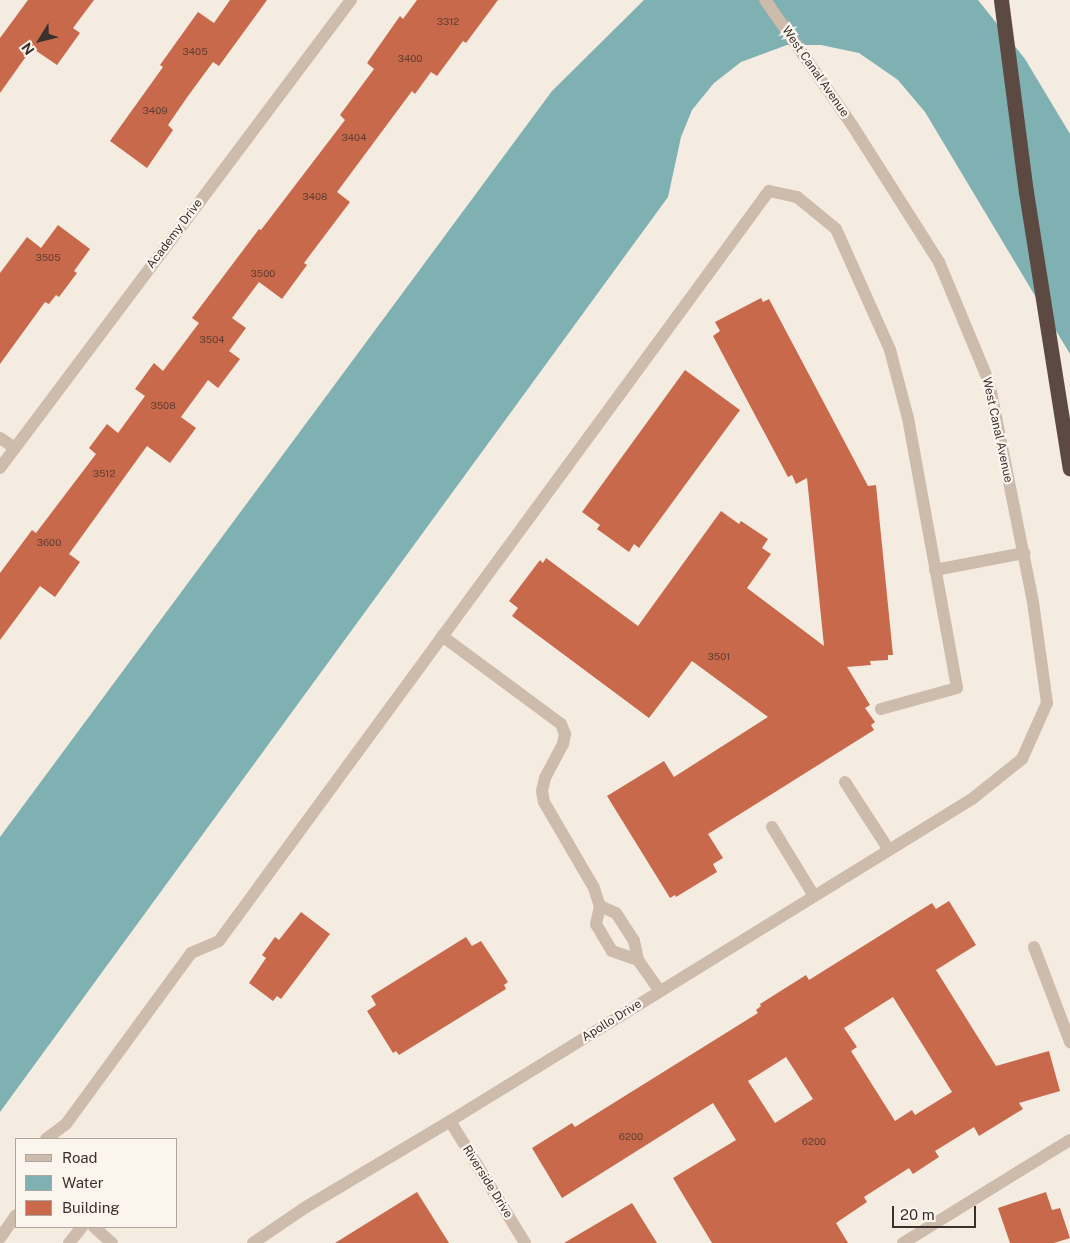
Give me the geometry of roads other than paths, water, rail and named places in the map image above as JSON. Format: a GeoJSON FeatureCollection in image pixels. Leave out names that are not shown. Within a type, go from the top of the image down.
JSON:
{"type":"FeatureCollection","features":[{"type":"Feature","properties":{"kind":"highway"},"geometry":{"type":"LineString","coordinates":[[1001,0],[1029,211],[1070,469]]}},
{"type":"Feature","properties":{"kind":"street","name":"Academy Drive"},"geometry":{"type":"LineString","coordinates":[[0,468],[351,0]]}},
{"type":"Feature","properties":{"kind":"street","name":"West Canal Avenue"},"geometry":{"type":"LineString","coordinates":[[765,0],[852,125],[939,262],[989,382],[1034,602],[1046,703],[1022,759],[972,799]]}},
{"type":"Feature","properties":{"kind":"street"},"geometry":{"type":"LineString","coordinates":[[47,1138],[66,1124],[191,953],[219,941],[769,191],[797,197],[836,229],[887,342],[908,418],[957,688],[882,709]]}},
{"type":"Feature","properties":{"kind":"street"},"geometry":{"type":"LineString","coordinates":[[0,438],[15,448]]}},
{"type":"Feature","properties":{"kind":"street"},"geometry":{"type":"LineString","coordinates":[[936,570],[1024,553]]}},
{"type":"Feature","properties":{"kind":"street"},"geometry":{"type":"LineString","coordinates":[[442,636],[561,724],[565,734],[563,744],[545,778],[542,791],[544,802],[594,888],[600,906],[596,924],[612,951],[638,960]]}},
{"type":"Feature","properties":{"kind":"street"},"geometry":{"type":"LineString","coordinates":[[845,782],[889,850]]}},
{"type":"Feature","properties":{"kind":"street","name":"Apollo Drive"},"geometry":{"type":"LineString","coordinates":[[253,1243],[306,1207],[450,1121],[972,799]]}},
{"type":"Feature","properties":{"kind":"street"},"geometry":{"type":"LineString","coordinates":[[772,827],[814,896]]}},
{"type":"Feature","properties":{"kind":"street"},"geometry":{"type":"LineString","coordinates":[[600,906],[616,913],[634,941],[638,960],[660,991]]}},
{"type":"Feature","properties":{"kind":"street"},"geometry":{"type":"LineString","coordinates":[[1034,947],[1070,1042]]}},
{"type":"Feature","properties":{"kind":"street","name":"Riverside Drive"},"geometry":{"type":"LineString","coordinates":[[450,1121],[525,1243]]}},
{"type":"Feature","properties":{"kind":"street"},"geometry":{"type":"LineString","coordinates":[[903,1243],[1070,1140]]}},
{"type":"Feature","properties":{"kind":"street"},"geometry":{"type":"LineString","coordinates":[[0,1238],[15,1216]]}},
{"type":"Feature","properties":{"kind":"street"},"geometry":{"type":"LineString","coordinates":[[69,1243],[81,1228]]}},
{"type":"Feature","properties":{"kind":"street"},"geometry":{"type":"LineString","coordinates":[[95,1228],[112,1243]]}},
{"type":"Feature","properties":{"kind":"water"},"geometry":{"type":"Polygon","coordinates":[[[644,0],[978,0],[1025,59],[1070,134],[1070,354],[925,112],[898,80],[859,53],[821,45],[787,45],[741,62],[714,83],[692,110],[681,137],[668,197],[0,1112],[0,837],[552,91],[644,0]]]}}]}
